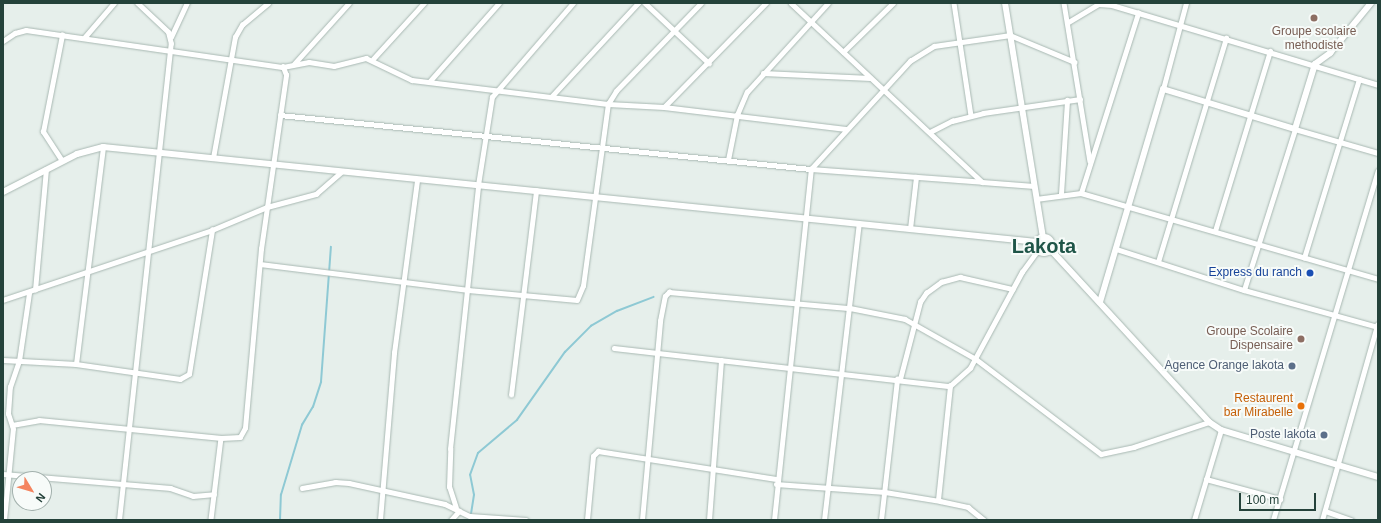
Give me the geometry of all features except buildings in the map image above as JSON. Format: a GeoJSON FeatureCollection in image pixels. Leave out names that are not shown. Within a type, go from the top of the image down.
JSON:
{"type":"FeatureCollection","features":[{"type":"Feature","properties":{"kind":"main road"},"geometry":{"type":"LineString","coordinates":[[1005,3],[1043,237]]}},
{"type":"Feature","properties":{"kind":"main road"},"geometry":{"type":"LineString","coordinates":[[1100,302],[1163,89],[1295,129],[1315,64],[1330,53],[1371,3]]}},
{"type":"Feature","properties":{"kind":"main road"},"geometry":{"type":"LineString","coordinates":[[3,192],[62,161],[103,147],[272,164],[417,181],[478,185],[806,220],[1036,242],[1043,237]]}},
{"type":"Feature","properties":{"kind":"main road"},"geometry":{"type":"LineString","coordinates":[[1043,237],[1051,240],[1051,250],[1209,422],[1221,430],[1378,477]]}},
{"type":"Feature","properties":{"kind":"main road"},"geometry":{"type":"LineString","coordinates":[[1036,242],[1038,250],[1043,254],[1051,250]]}},
{"type":"Feature","properties":{"kind":"street"},"geometry":{"type":"LineString","coordinates":[[84,38],[114,3]]}},
{"type":"Feature","properties":{"kind":"street"},"geometry":{"type":"LineString","coordinates":[[137,3],[171,37]]}},
{"type":"Feature","properties":{"kind":"street"},"geometry":{"type":"LineString","coordinates":[[119,520],[171,37],[187,3]]}},
{"type":"Feature","properties":{"kind":"street"},"geometry":{"type":"LineString","coordinates":[[213,158],[228,59],[239,28],[268,3]]}},
{"type":"Feature","properties":{"kind":"street"},"geometry":{"type":"LineString","coordinates":[[294,64],[349,3]]}},
{"type":"Feature","properties":{"kind":"street"},"geometry":{"type":"LineString","coordinates":[[3,41],[15,32],[26,30],[283,67],[309,62],[334,66],[372,59],[424,3]]}},
{"type":"Feature","properties":{"kind":"street"},"geometry":{"type":"LineString","coordinates":[[430,81],[499,3]]}},
{"type":"Feature","properties":{"kind":"street"},"geometry":{"type":"LineString","coordinates":[[458,509],[449,487],[450,449],[478,185],[486,135],[496,90],[573,3]]}},
{"type":"Feature","properties":{"kind":"street"},"geometry":{"type":"LineString","coordinates":[[552,96],[638,3]]}},
{"type":"Feature","properties":{"kind":"street"},"geometry":{"type":"LineString","coordinates":[[645,3],[709,63]]}},
{"type":"Feature","properties":{"kind":"street"},"geometry":{"type":"LineString","coordinates":[[260,264],[568,301],[580,297],[596,198],[608,104],[616,91],[701,3]]}},
{"type":"Feature","properties":{"kind":"street"},"geometry":{"type":"LineString","coordinates":[[664,107],[709,63],[766,3]]}},
{"type":"Feature","properties":{"kind":"street"},"geometry":{"type":"LineString","coordinates":[[791,3],[883,91],[930,132],[982,182]]}},
{"type":"Feature","properties":{"kind":"street"},"geometry":{"type":"LineString","coordinates":[[728,160],[737,114],[747,92],[828,3]]}},
{"type":"Feature","properties":{"kind":"street"},"geometry":{"type":"LineString","coordinates":[[843,52],[893,3]]}},
{"type":"Feature","properties":{"kind":"street"},"geometry":{"type":"LineString","coordinates":[[954,3],[971,116]]}},
{"type":"Feature","properties":{"kind":"street"},"geometry":{"type":"LineString","coordinates":[[1064,3],[1091,163]]}},
{"type":"Feature","properties":{"kind":"street"},"geometry":{"type":"LineString","coordinates":[[1163,89],[1182,25],[1186,3]]}},
{"type":"Feature","properties":{"kind":"street"},"geometry":{"type":"LineString","coordinates":[[1067,23],[1099,4],[1138,12],[1315,64],[1378,85]]}},
{"type":"Feature","properties":{"kind":"street"},"geometry":{"type":"LineString","coordinates":[[1081,193],[1138,12]]}},
{"type":"Feature","properties":{"kind":"street"},"geometry":{"type":"LineString","coordinates":[[774,520],[776,482],[799,303],[811,169],[846,129],[922,52],[960,41],[1010,35],[1075,62]]}},
{"type":"Feature","properties":{"kind":"street"},"geometry":{"type":"LineString","coordinates":[[62,36],[43,132],[62,161]]}},
{"type":"Feature","properties":{"kind":"street"},"geometry":{"type":"LineString","coordinates":[[1158,262],[1208,102],[1226,38]]}},
{"type":"Feature","properties":{"kind":"street"},"geometry":{"type":"LineString","coordinates":[[1215,231],[1270,51]]}},
{"type":"Feature","properties":{"kind":"street"},"geometry":{"type":"LineString","coordinates":[[372,59],[401,76],[430,81],[608,104],[664,107],[737,114],[846,129]]}},
{"type":"Feature","properties":{"kind":"street"},"geometry":{"type":"LineString","coordinates":[[12,424],[39,420],[221,438],[240,437],[245,428],[260,264],[272,164],[286,74],[283,67]]}},
{"type":"Feature","properties":{"kind":"street"},"geometry":{"type":"LineString","coordinates":[[763,73],[870,78]]}},
{"type":"Feature","properties":{"kind":"street"},"geometry":{"type":"LineString","coordinates":[[1304,258],[1359,79]]}},
{"type":"Feature","properties":{"kind":"street"},"geometry":{"type":"LineString","coordinates":[[930,132],[971,116],[1021,106],[1080,99]]}},
{"type":"Feature","properties":{"kind":"street"},"geometry":{"type":"LineString","coordinates":[[1061,194],[1067,100]]}},
{"type":"Feature","properties":{"kind":"street"},"geometry":{"type":"LineString","coordinates":[[280,115],[811,169],[1034,186]]}},
{"type":"Feature","properties":{"kind":"street"},"geometry":{"type":"LineString","coordinates":[[1244,290],[1295,129],[1378,153]]}},
{"type":"Feature","properties":{"kind":"street"},"geometry":{"type":"LineString","coordinates":[[76,364],[86,270],[103,147]]}},
{"type":"Feature","properties":{"kind":"street"},"geometry":{"type":"LineString","coordinates":[[35,290],[46,170]]}},
{"type":"Feature","properties":{"kind":"street"},"geometry":{"type":"LineString","coordinates":[[1273,520],[1378,171]]}},
{"type":"Feature","properties":{"kind":"street"},"geometry":{"type":"LineString","coordinates":[[3,300],[29,293],[86,270],[212,230],[267,207],[316,194],[341,172]]}},
{"type":"Feature","properties":{"kind":"street"},"geometry":{"type":"LineString","coordinates":[[910,229],[916,177]]}},
{"type":"Feature","properties":{"kind":"street"},"geometry":{"type":"LineString","coordinates":[[380,520],[381,490],[403,281],[417,181]]}},
{"type":"Feature","properties":{"kind":"street"},"geometry":{"type":"LineString","coordinates":[[511,395],[525,295],[536,191]]}},
{"type":"Feature","properties":{"kind":"street"},"geometry":{"type":"LineString","coordinates":[[1036,199],[1061,194],[1081,193],[1128,205],[1347,272],[1378,279]]}},
{"type":"Feature","properties":{"kind":"street"},"geometry":{"type":"LineString","coordinates":[[824,520],[843,372],[859,224]]}},
{"type":"Feature","properties":{"kind":"street"},"geometry":{"type":"LineString","coordinates":[[3,360],[76,364],[180,379],[189,374],[212,230]]}},
{"type":"Feature","properties":{"kind":"street"},"geometry":{"type":"LineString","coordinates":[[1116,249],[1244,290],[1378,326],[1322,520]]}},
{"type":"Feature","properties":{"kind":"street"},"geometry":{"type":"LineString","coordinates":[[614,348],[658,354],[843,372],[950,386],[963,376],[976,359],[1013,289],[1038,250]]}},
{"type":"Feature","properties":{"kind":"street"},"geometry":{"type":"LineString","coordinates":[[881,520],[898,379],[915,322],[926,293],[951,278],[960,276],[1013,289]]}},
{"type":"Feature","properties":{"kind":"street"},"geometry":{"type":"LineString","coordinates":[[642,520],[646,458],[662,306],[669,292],[850,308],[915,322],[976,359],[1101,454],[1134,447],[1209,422]]}},
{"type":"Feature","properties":{"kind":"street"},"geometry":{"type":"LineString","coordinates":[[4,520],[5,474],[12,424],[8,414],[10,387],[18,361],[29,293]]}},
{"type":"Feature","properties":{"kind":"street"},"geometry":{"type":"LineString","coordinates":[[709,520],[722,360]]}},
{"type":"Feature","properties":{"kind":"street"},"geometry":{"type":"LineString","coordinates":[[938,500],[950,386]]}},
{"type":"Feature","properties":{"kind":"street"},"geometry":{"type":"LineString","coordinates":[[1194,520],[1221,430]]}},
{"type":"Feature","properties":{"kind":"street"},"geometry":{"type":"LineString","coordinates":[[211,520],[221,438]]}},
{"type":"Feature","properties":{"kind":"street"},"geometry":{"type":"LineString","coordinates":[[587,520],[596,453],[602,450],[776,482],[885,492],[938,500],[968,507],[984,520]]}},
{"type":"Feature","properties":{"kind":"street"},"geometry":{"type":"LineString","coordinates":[[5,474],[170,488],[194,496],[214,494]]}},
{"type":"Feature","properties":{"kind":"street"},"geometry":{"type":"LineString","coordinates":[[1206,479],[1280,499]]}},
{"type":"Feature","properties":{"kind":"street"},"geometry":{"type":"LineString","coordinates":[[302,488],[335,482],[381,490],[458,509],[470,516],[526,520]]}},
{"type":"Feature","properties":{"kind":"street"},"geometry":{"type":"LineString","coordinates":[[451,520],[458,509]]}},
{"type":"Feature","properties":{"kind":"street"},"geometry":{"type":"LineString","coordinates":[[1325,511],[1351,520]]}},
{"type":"Feature","properties":{"kind":"waterway"},"geometry":{"type":"LineString","coordinates":[[280,520],[281,495],[302,425],[313,407],[321,382],[331,247]]}},
{"type":"Feature","properties":{"kind":"waterway"},"geometry":{"type":"LineString","coordinates":[[471,514],[474,495],[470,475],[478,453],[517,420],[565,352],[591,326],[617,311],[653,297]]}},
{"type":"Feature","properties":{"kind":"place","name":"Groupe scolaire methodiste"},"geometry":{"type":"Point","coordinates":[1314,18]}},
{"type":"Feature","properties":{"kind":"place","name":"Express du ranch"},"geometry":{"type":"Point","coordinates":[1310,273]}},
{"type":"Feature","properties":{"kind":"place","name":"Groupe Scolaire Dispensaire"},"geometry":{"type":"Point","coordinates":[1301,339]}},
{"type":"Feature","properties":{"kind":"place","name":"Agence Orange lakota"},"geometry":{"type":"Point","coordinates":[1292,366]}},
{"type":"Feature","properties":{"kind":"place","name":"Restaurent bar Mirabelle"},"geometry":{"type":"Point","coordinates":[1301,406]}},
{"type":"Feature","properties":{"kind":"place","name":"Poste lakota"},"geometry":{"type":"Point","coordinates":[1324,435]}},
{"type":"Feature","properties":{"kind":"district","name":"Lakota"},"geometry":{"type":"Point","coordinates":[1044,246]}}]}
